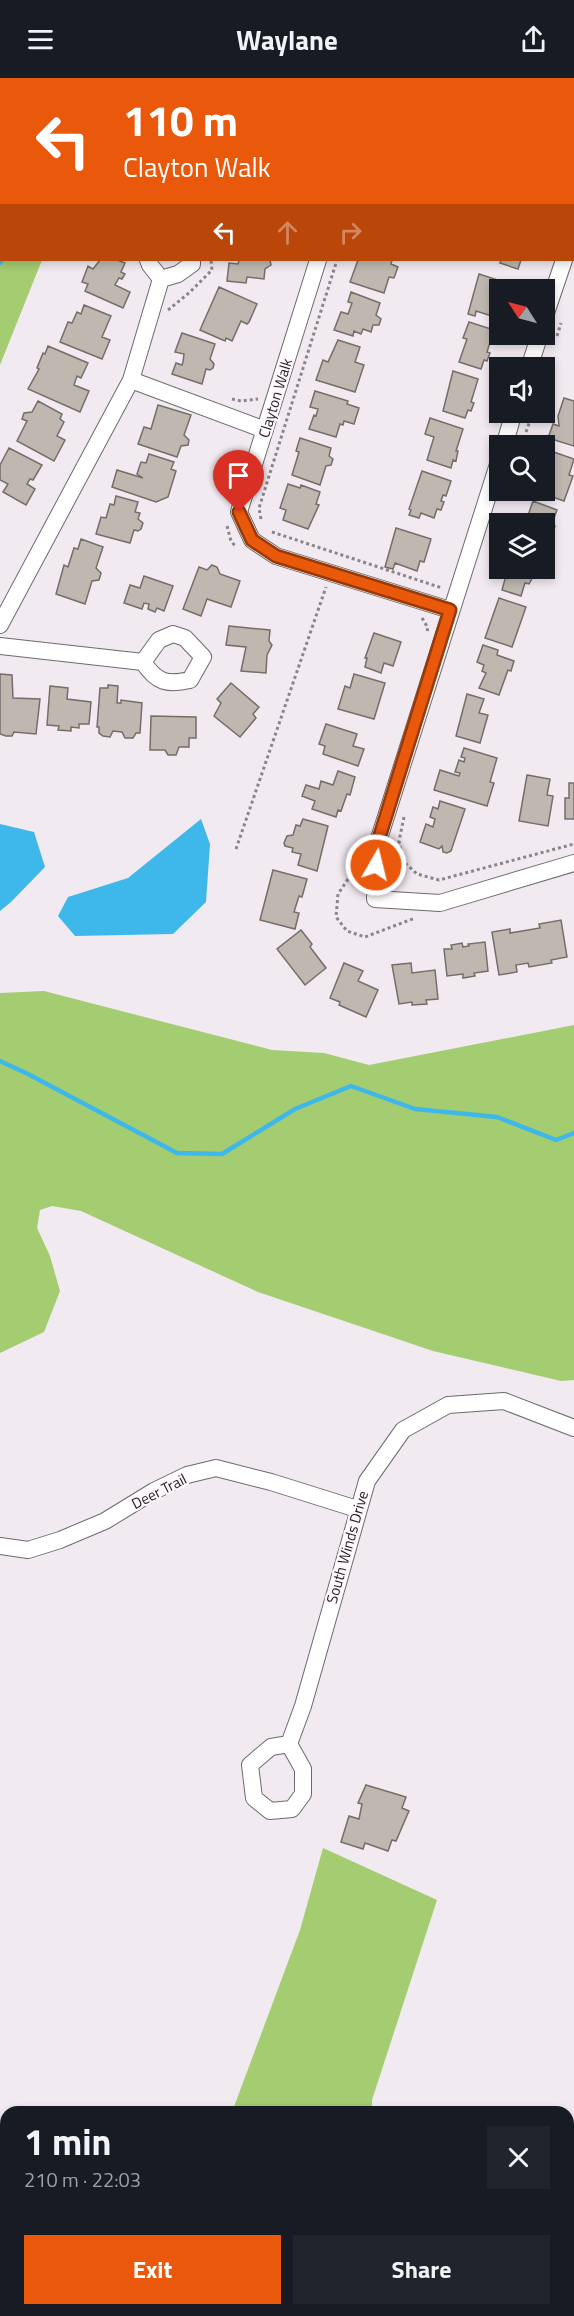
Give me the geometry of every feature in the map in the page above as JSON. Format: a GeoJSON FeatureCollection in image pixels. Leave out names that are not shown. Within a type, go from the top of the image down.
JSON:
{"type":"FeatureCollection","features":[{"type":"Feature","properties":{"kind":"street"},"geometry":{"type":"LineString","coordinates":[[148,261],[161,279]]}},
{"type":"Feature","properties":{"kind":"street"},"geometry":{"type":"LineString","coordinates":[[161,279],[178,274],[192,264],[192,261]]}},
{"type":"Feature","properties":{"kind":"street","name":"Clayton Walk"},"geometry":{"type":"LineString","coordinates":[[318,261],[259,427],[239,512],[252,540],[276,556],[450,610]]}},
{"type":"Feature","properties":{"kind":"street"},"geometry":{"type":"LineString","coordinates":[[555,287],[564,261]]}},
{"type":"Feature","properties":{"kind":"street"},"geometry":{"type":"LineString","coordinates":[[0,625],[131,380],[161,279]]}},
{"type":"Feature","properties":{"kind":"street"},"geometry":{"type":"LineString","coordinates":[[131,380],[259,427]]}},
{"type":"Feature","properties":{"kind":"street"},"geometry":{"type":"LineString","coordinates":[[489,491],[368,850],[375,899],[440,903],[574,862]]}},
{"type":"Feature","properties":{"kind":"street"},"geometry":{"type":"LineString","coordinates":[[0,646],[143,662]]}},
{"type":"Feature","properties":{"kind":"street","name":"South Winds Drive"},"geometry":{"type":"LineString","coordinates":[[288,1744],[303,1706],[357,1509],[367,1481],[404,1430],[448,1405],[504,1401],[574,1428]]}},
{"type":"Feature","properties":{"kind":"street","name":"Deer Trail"},"geometry":{"type":"LineString","coordinates":[[0,1546],[28,1550],[60,1540],[105,1521],[154,1491],[187,1475],[216,1468],[271,1482],[357,1509]]}},
{"type":"Feature","properties":{"kind":"path"},"geometry":{"type":"LineString","coordinates":[[162,314],[189,293],[212,270],[211,261]]}},
{"type":"Feature","properties":{"kind":"path"},"geometry":{"type":"LineString","coordinates":[[261,522],[259,508],[337,261]]}},
{"type":"Feature","properties":{"kind":"path"},"geometry":{"type":"LineString","coordinates":[[555,341],[564,313]]}},
{"type":"Feature","properties":{"kind":"path"},"geometry":{"type":"LineString","coordinates":[[230,399],[255,401],[261,397],[259,427]]}},
{"type":"Feature","properties":{"kind":"path"},"geometry":{"type":"LineString","coordinates":[[526,435],[530,423]]}},
{"type":"Feature","properties":{"kind":"path"},"geometry":{"type":"LineString","coordinates":[[227,518],[227,529],[231,541],[241,553]]}},
{"type":"Feature","properties":{"kind":"path"},"geometry":{"type":"LineString","coordinates":[[267,530],[281,537],[444,589]]}},
{"type":"Feature","properties":{"kind":"path"},"geometry":{"type":"LineString","coordinates":[[236,849],[326,587],[335,590]]}},
{"type":"Feature","properties":{"kind":"path"},"geometry":{"type":"LineString","coordinates":[[417,616],[423,619],[428,628],[426,637]]}},
{"type":"Feature","properties":{"kind":"path"},"geometry":{"type":"LineString","coordinates":[[404,817],[399,841],[403,861],[417,874],[439,880],[574,844]]}},
{"type":"Feature","properties":{"kind":"path"},"geometry":{"type":"LineString","coordinates":[[368,850],[338,894],[336,917],[347,931],[365,937],[420,917]]}},
{"type":"Feature","properties":{"kind":"green space"},"geometry":{"type":"Polygon","coordinates":[[[0,261],[42,261],[0,365],[0,261]]]}},
{"type":"Feature","properties":{"kind":"green space"},"geometry":{"type":"Polygon","coordinates":[[[44,991],[272,1050],[324,1053],[369,1065],[574,1025],[574,1380],[561,1381],[433,1351],[258,1292],[81,1211],[52,1206],[40,1210],[37,1228],[50,1256],[60,1291],[44,1332],[0,1353],[0,993],[44,991]]]}},
{"type":"Feature","properties":{"kind":"green space"},"geometry":{"type":"Polygon","coordinates":[[[323,1848],[437,1900],[372,2100],[372,2106],[234,2106],[300,1930],[323,1848]]]}},
{"type":"Feature","properties":{"kind":"water"},"geometry":{"type":"Polygon","coordinates":[[[201,819],[210,844],[206,902],[173,934],[75,936],[58,916],[68,897],[128,878],[201,819]]]}},
{"type":"Feature","properties":{"kind":"water"},"geometry":{"type":"Polygon","coordinates":[[[0,824],[34,832],[45,867],[0,911],[0,824]]]}},
{"type":"Feature","properties":{"kind":"building"},"geometry":{"type":"Polygon","coordinates":[[[99,261],[125,263],[121,272],[125,274],[115,285],[130,292],[123,308],[85,291],[88,284],[82,282],[88,266],[93,269],[99,261]]]}},
{"type":"Feature","properties":{"kind":"building"},"geometry":{"type":"Polygon","coordinates":[[[239,261],[270,261],[271,265],[265,269],[264,279],[247,277],[246,283],[227,281],[229,263],[238,264],[239,261]]]}},
{"type":"Feature","properties":{"kind":"building"},"geometry":{"type":"Polygon","coordinates":[[[358,261],[392,261],[391,264],[398,267],[394,278],[389,277],[384,293],[350,282],[358,261]]]}},
{"type":"Feature","properties":{"kind":"building"},"geometry":{"type":"Polygon","coordinates":[[[501,261],[521,261],[518,269],[500,263],[501,261]]]}},
{"type":"Feature","properties":{"kind":"building"},"geometry":{"type":"Polygon","coordinates":[[[479,274],[494,279],[489,279],[489,315],[476,311],[475,316],[468,314],[479,274]]]}},
{"type":"Feature","properties":{"kind":"building"},"geometry":{"type":"Polygon","coordinates":[[[219,287],[257,304],[249,322],[247,324],[241,321],[232,341],[226,338],[225,341],[200,330],[219,287]]]}},
{"type":"Feature","properties":{"kind":"building"},"geometry":{"type":"Polygon","coordinates":[[[351,292],[380,303],[376,315],[381,319],[379,325],[373,325],[371,332],[363,329],[361,334],[354,331],[353,336],[334,330],[341,312],[348,314],[352,303],[348,302],[351,292]]]}},
{"type":"Feature","properties":{"kind":"building"},"geometry":{"type":"Polygon","coordinates":[[[84,305],[111,316],[102,337],[110,340],[102,359],[60,342],[68,322],[72,323],[77,312],[81,314],[84,305]]]}},
{"type":"Feature","properties":{"kind":"building"},"geometry":{"type":"Polygon","coordinates":[[[469,322],[489,328],[487,352],[490,353],[481,369],[459,362],[467,339],[463,338],[469,322]]]}},
{"type":"Feature","properties":{"kind":"building"},"geometry":{"type":"Polygon","coordinates":[[[182,333],[215,344],[210,359],[214,364],[213,368],[206,369],[202,384],[172,374],[176,363],[182,365],[183,362],[184,354],[175,352],[182,333]]]}},
{"type":"Feature","properties":{"kind":"building"},"geometry":{"type":"Polygon","coordinates":[[[338,340],[360,347],[355,362],[364,365],[355,392],[316,380],[323,360],[328,362],[338,340]]]}},
{"type":"Feature","properties":{"kind":"building"},"geometry":{"type":"Polygon","coordinates":[[[48,346],[88,363],[81,378],[77,376],[74,385],[89,391],[80,412],[28,389],[48,346]]]}},
{"type":"Feature","properties":{"kind":"building"},"geometry":{"type":"Polygon","coordinates":[[[453,371],[478,379],[471,402],[474,403],[465,418],[443,411],[453,371]]]}},
{"type":"Feature","properties":{"kind":"building"},"geometry":{"type":"Polygon","coordinates":[[[315,391],[348,401],[347,404],[359,408],[354,424],[344,421],[343,425],[340,424],[336,437],[309,429],[318,409],[310,407],[315,391]]]}},
{"type":"Feature","properties":{"kind":"building"},"geometry":{"type":"Polygon","coordinates":[[[564,398],[574,401],[574,446],[555,440],[555,435],[549,435],[553,424],[559,426],[558,416],[564,398]]]}},
{"type":"Feature","properties":{"kind":"building"},"geometry":{"type":"Polygon","coordinates":[[[38,401],[62,414],[60,419],[64,422],[57,436],[65,440],[54,461],[17,441],[27,421],[22,419],[24,413],[32,412],[38,401]]]}},
{"type":"Feature","properties":{"kind":"building"},"geometry":{"type":"Polygon","coordinates":[[[158,405],[191,415],[184,435],[189,440],[188,445],[181,446],[177,457],[138,444],[144,427],[151,429],[158,405]]]}},
{"type":"Feature","properties":{"kind":"building"},"geometry":{"type":"Polygon","coordinates":[[[430,418],[463,429],[456,451],[458,451],[456,461],[453,460],[451,468],[427,460],[434,437],[425,434],[430,418]]]}},
{"type":"Feature","properties":{"kind":"building"},"geometry":{"type":"Polygon","coordinates":[[[300,438],[331,448],[329,456],[333,459],[331,465],[326,466],[320,485],[292,475],[299,452],[296,451],[300,438]]]}},
{"type":"Feature","properties":{"kind":"building"},"geometry":{"type":"Polygon","coordinates":[[[9,448],[42,465],[33,480],[30,479],[27,484],[35,489],[26,505],[3,492],[8,484],[0,480],[0,465],[9,448]]]}},
{"type":"Feature","properties":{"kind":"building"},"geometry":{"type":"Polygon","coordinates":[[[555,452],[574,459],[569,475],[573,476],[564,501],[555,498],[555,452]]]}},
{"type":"Feature","properties":{"kind":"building"},"geometry":{"type":"Polygon","coordinates":[[[149,454],[174,462],[171,469],[176,471],[168,497],[156,502],[112,487],[117,470],[143,478],[137,474],[141,462],[146,463],[149,454]]]}},
{"type":"Feature","properties":{"kind":"building"},"geometry":{"type":"Polygon","coordinates":[[[422,471],[451,481],[446,496],[443,495],[441,501],[444,502],[441,510],[437,509],[434,518],[421,513],[419,518],[409,515],[422,471]]]}},
{"type":"Feature","properties":{"kind":"building"},"geometry":{"type":"Polygon","coordinates":[[[288,484],[300,488],[301,485],[320,492],[316,504],[319,505],[308,529],[283,520],[286,510],[280,508],[288,484]]]}},
{"type":"Feature","properties":{"kind":"building"},"geometry":{"type":"Polygon","coordinates":[[[116,496],[138,502],[135,512],[140,513],[138,519],[143,523],[141,529],[134,530],[130,543],[96,534],[101,517],[106,518],[110,504],[114,505],[116,496]]]}},
{"type":"Feature","properties":{"kind":"building"},"geometry":{"type":"Polygon","coordinates":[[[533,501],[557,510],[555,516],[555,513],[529,513],[533,501]]]}},
{"type":"Feature","properties":{"kind":"building"},"geometry":{"type":"Polygon","coordinates":[[[396,528],[431,539],[424,562],[420,561],[417,571],[395,563],[393,569],[385,567],[396,528]]]}},
{"type":"Feature","properties":{"kind":"building"},"geometry":{"type":"Polygon","coordinates":[[[81,539],[103,547],[96,568],[101,573],[99,580],[92,581],[85,604],[56,594],[64,565],[68,567],[74,548],[78,549],[81,539]]]}},
{"type":"Feature","properties":{"kind":"building"},"geometry":{"type":"Polygon","coordinates":[[[212,565],[217,567],[220,574],[240,581],[231,607],[207,599],[201,616],[183,609],[199,567],[207,570],[212,565]]]}},
{"type":"Feature","properties":{"kind":"building"},"geometry":{"type":"Polygon","coordinates":[[[144,576],[173,586],[164,611],[157,608],[155,612],[148,609],[149,604],[144,603],[142,609],[124,603],[130,585],[140,588],[144,576]]]}},
{"type":"Feature","properties":{"kind":"building"},"geometry":{"type":"Polygon","coordinates":[[[505,579],[532,579],[529,584],[525,583],[521,596],[502,590],[505,579]]]}},
{"type":"Feature","properties":{"kind":"building"},"geometry":{"type":"Polygon","coordinates":[[[499,598],[526,607],[512,647],[485,638],[499,598]]]}},
{"type":"Feature","properties":{"kind":"building"},"geometry":{"type":"Polygon","coordinates":[[[229,626],[270,630],[269,641],[272,645],[267,655],[266,673],[241,671],[246,647],[226,645],[229,626]]]}},
{"type":"Feature","properties":{"kind":"building"},"geometry":{"type":"Polygon","coordinates":[[[374,633],[401,642],[393,666],[384,663],[381,673],[365,667],[367,658],[365,658],[374,633]]]}},
{"type":"Feature","properties":{"kind":"building"},"geometry":{"type":"Polygon","coordinates":[[[483,645],[498,650],[497,655],[514,661],[511,671],[508,670],[499,695],[479,688],[486,673],[482,671],[484,665],[477,662],[483,645]]]}},
{"type":"Feature","properties":{"kind":"building"},"geometry":{"type":"Polygon","coordinates":[[[0,674],[12,675],[13,698],[40,699],[36,734],[14,732],[12,736],[6,736],[0,734],[0,674]]]}},
{"type":"Feature","properties":{"kind":"building"},"geometry":{"type":"Polygon","coordinates":[[[354,674],[385,683],[374,719],[338,709],[345,686],[350,688],[354,674]]]}},
{"type":"Feature","properties":{"kind":"building"},"geometry":{"type":"Polygon","coordinates":[[[231,683],[259,707],[253,714],[256,718],[240,737],[214,716],[221,703],[217,699],[231,683]]]}},
{"type":"Feature","properties":{"kind":"building"},"geometry":{"type":"Polygon","coordinates":[[[108,685],[118,686],[117,703],[121,703],[121,700],[142,703],[140,733],[136,733],[133,738],[125,738],[122,732],[113,731],[110,737],[99,733],[99,727],[97,727],[100,688],[108,688],[108,685]]]}},
{"type":"Feature","properties":{"kind":"building"},"geometry":{"type":"Polygon","coordinates":[[[50,686],[68,688],[67,699],[91,702],[89,724],[79,724],[79,728],[71,727],[71,731],[58,730],[59,726],[47,725],[50,686]]]}},
{"type":"Feature","properties":{"kind":"building"},"geometry":{"type":"Polygon","coordinates":[[[467,694],[484,699],[479,713],[488,715],[480,743],[456,736],[467,694]]]}},
{"type":"Feature","properties":{"kind":"building"},"geometry":{"type":"Polygon","coordinates":[[[151,716],[196,717],[196,738],[189,738],[189,747],[179,747],[176,755],[168,755],[165,750],[150,750],[151,716]]]}},
{"type":"Feature","properties":{"kind":"building"},"geometry":{"type":"Polygon","coordinates":[[[326,724],[357,734],[353,746],[364,749],[358,766],[323,754],[325,746],[319,744],[326,724]]]}},
{"type":"Feature","properties":{"kind":"building"},"geometry":{"type":"Polygon","coordinates":[[[464,748],[497,758],[490,782],[494,783],[487,806],[434,790],[440,770],[459,776],[460,773],[455,772],[459,760],[464,762],[465,758],[461,757],[464,748]]]}},
{"type":"Feature","properties":{"kind":"building"},"geometry":{"type":"Polygon","coordinates":[[[338,771],[355,777],[350,795],[347,794],[341,811],[338,810],[336,817],[312,809],[315,801],[302,796],[306,785],[319,789],[321,781],[333,785],[338,771]]]}},
{"type":"Feature","properties":{"kind":"building"},"geometry":{"type":"Polygon","coordinates":[[[527,775],[550,779],[547,795],[553,796],[548,826],[519,821],[527,775]]]}},
{"type":"Feature","properties":{"kind":"building"},"geometry":{"type":"Polygon","coordinates":[[[569,783],[574,783],[574,819],[565,819],[565,798],[569,798],[569,783]]]}},
{"type":"Feature","properties":{"kind":"building"},"geometry":{"type":"Polygon","coordinates":[[[440,801],[465,809],[451,851],[447,853],[443,852],[442,846],[439,849],[420,842],[426,824],[433,827],[435,819],[430,817],[433,807],[438,809],[440,801]]]}},
{"type":"Feature","properties":{"kind":"building"},"geometry":{"type":"Polygon","coordinates":[[[303,819],[328,826],[317,871],[298,865],[301,854],[292,852],[293,848],[285,846],[284,843],[287,836],[293,835],[296,825],[300,826],[303,819]]]}},
{"type":"Feature","properties":{"kind":"building"},"geometry":{"type":"Polygon","coordinates":[[[273,870],[307,879],[302,897],[299,896],[294,912],[299,913],[295,929],[260,920],[273,870]]]}},
{"type":"Feature","properties":{"kind":"building"},"geometry":{"type":"Polygon","coordinates":[[[561,920],[567,957],[551,960],[552,963],[529,967],[528,963],[516,965],[517,972],[499,975],[492,932],[510,929],[510,933],[540,928],[539,924],[561,920]]]}},
{"type":"Feature","properties":{"kind":"building"},"geometry":{"type":"Polygon","coordinates":[[[301,930],[312,944],[310,947],[326,968],[305,985],[277,949],[301,930]]]}},
{"type":"Feature","properties":{"kind":"building"},"geometry":{"type":"Polygon","coordinates":[[[485,942],[488,971],[474,973],[475,976],[463,978],[463,974],[447,976],[444,949],[452,949],[451,945],[462,943],[463,947],[469,946],[468,944],[485,942]]]}},
{"type":"Feature","properties":{"kind":"building"},"geometry":{"type":"Polygon","coordinates":[[[344,963],[363,971],[358,981],[378,990],[366,1017],[339,1005],[340,1002],[330,998],[344,963]]]}},
{"type":"Feature","properties":{"kind":"building"},"geometry":{"type":"Polygon","coordinates":[[[411,963],[412,973],[435,970],[438,999],[426,1000],[427,1004],[412,1005],[412,1002],[399,1004],[392,965],[411,963]]]}},
{"type":"Feature","properties":{"kind":"building"},"geometry":{"type":"Polygon","coordinates":[[[366,1785],[406,1797],[402,1808],[409,1811],[396,1841],[392,1840],[388,1851],[365,1843],[363,1849],[341,1842],[349,1816],[359,1819],[362,1804],[358,1803],[366,1785]]]}},
{"type":"Feature","properties":{"kind":"waterway"},"geometry":{"type":"LineString","coordinates":[[0,1061],[177,1153],[222,1154],[295,1109],[351,1086],[415,1109],[497,1117],[556,1140],[574,1133]]}},
{"type":"Feature","properties":{"kind":"route"},"geometry":{"type":"LineString","coordinates":[[239,512],[252,540],[276,556],[450,610],[376,848],[376,865]]}}]}
